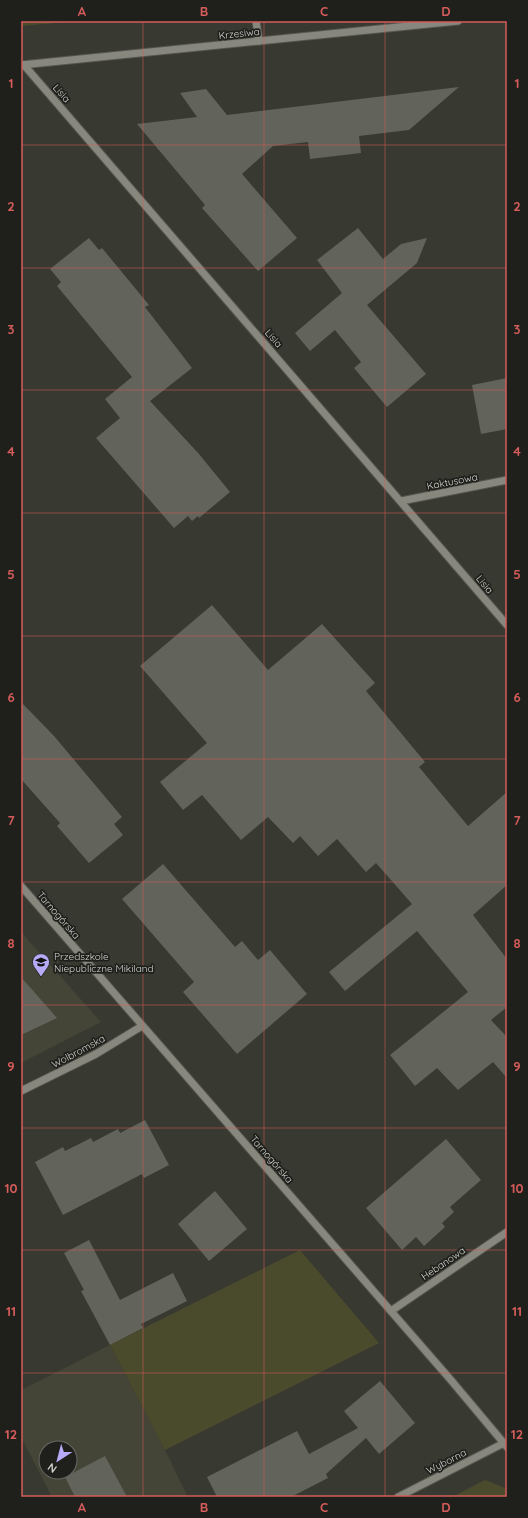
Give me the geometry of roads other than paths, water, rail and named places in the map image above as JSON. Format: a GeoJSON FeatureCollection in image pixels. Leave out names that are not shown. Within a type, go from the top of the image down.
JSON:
{"type":"FeatureCollection","features":[{"type":"Feature","properties":{"kind":"street"},"geometry":{"type":"LineString","coordinates":[[256,21],[259,41]]}},
{"type":"Feature","properties":{"kind":"street","name":"Krzesiwa"},"geometry":{"type":"LineString","coordinates":[[23,65],[458,21]]}},
{"type":"Feature","properties":{"kind":"street","name":"Lisia"},"geometry":{"type":"LineString","coordinates":[[23,65],[507,625]]}},
{"type":"Feature","properties":{"kind":"street","name":"Kaktusowa"},"geometry":{"type":"LineString","coordinates":[[401,501],[507,480]]}},
{"type":"Feature","properties":{"kind":"street","name":"Tarnogórska"},"geometry":{"type":"LineString","coordinates":[[21,886],[506,1445]]}},
{"type":"Feature","properties":{"kind":"street","name":"Wolbromska"},"geometry":{"type":"LineString","coordinates":[[21,1091],[96,1054],[142,1026]]}},
{"type":"Feature","properties":{"kind":"street","name":"Hebanowa"},"geometry":{"type":"LineString","coordinates":[[391,1311],[507,1232]]}},
{"type":"Feature","properties":{"kind":"street","name":"Wyborna"},"geometry":{"type":"LineString","coordinates":[[398,1497],[506,1445]]}},
{"type":"Feature","properties":{"kind":"place","name":"Przedszkole Niepubliczne Mikiland"},"geometry":{"type":"Point","coordinates":[41,977]}}]}
